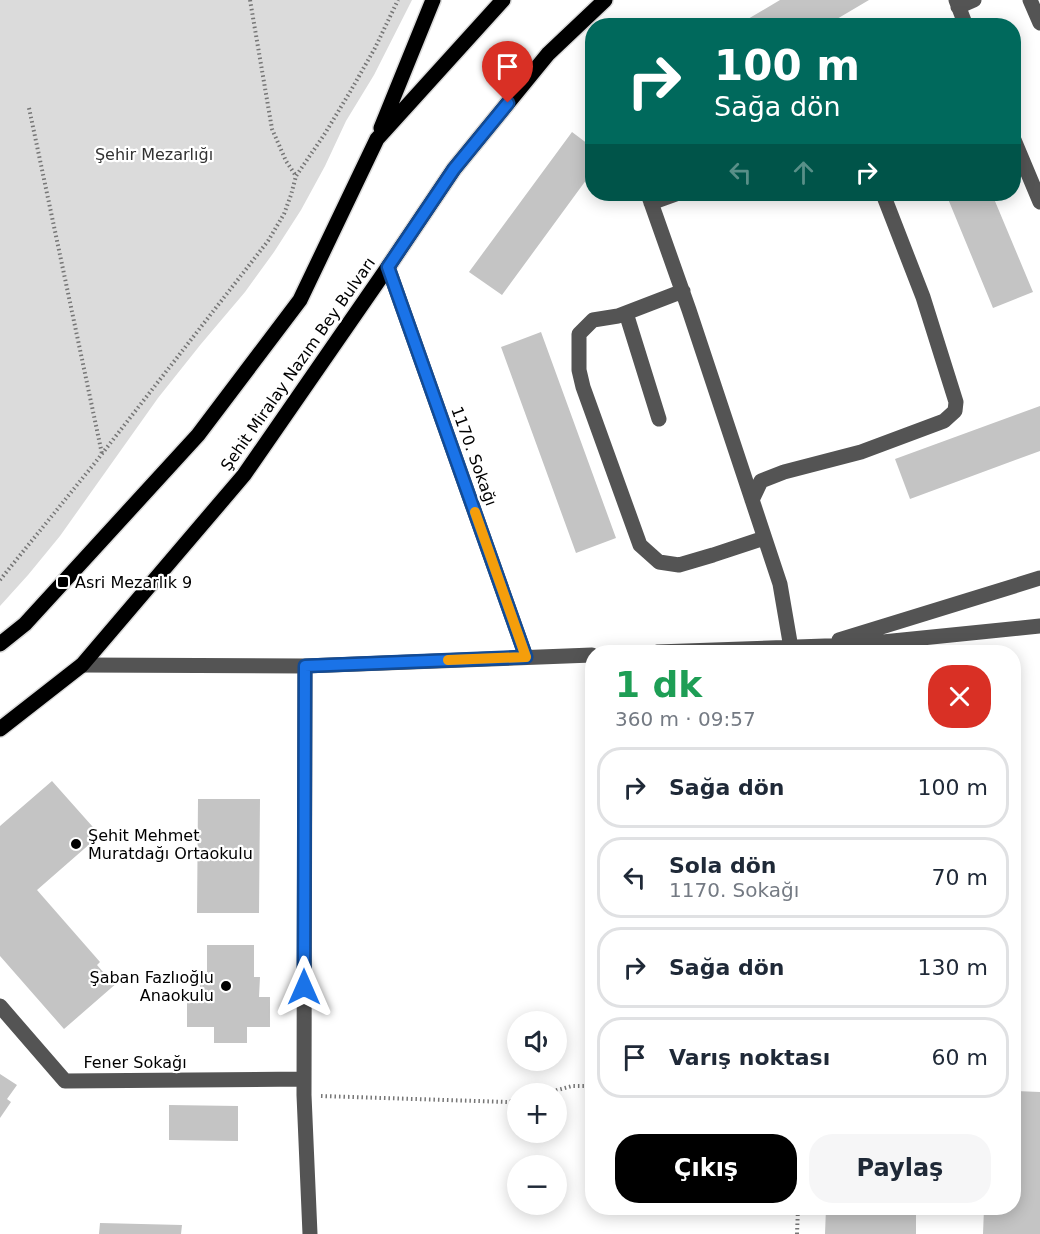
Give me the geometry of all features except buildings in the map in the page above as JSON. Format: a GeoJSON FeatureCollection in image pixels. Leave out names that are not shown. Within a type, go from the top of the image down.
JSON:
{"type":"FeatureCollection","features":[{"type":"Feature","properties":{"kind":"main road"},"geometry":{"type":"LineString","coordinates":[[0,644],[25,624],[198,435],[300,300],[377,139],[433,0]]}},
{"type":"Feature","properties":{"kind":"main road"},"geometry":{"type":"LineString","coordinates":[[377,139],[503,0]]}},
{"type":"Feature","properties":{"kind":"main road","name":"Şehit Miralay Nazım Bey Bulvarı"},"geometry":{"type":"LineString","coordinates":[[585,18],[604,0]]}},
{"type":"Feature","properties":{"kind":"main road","name":"Şehit Miralay Nazım Bey Bulvarı"},"geometry":{"type":"LineString","coordinates":[[0,729],[82,664],[244,475],[454,169],[548,54],[585,18]]}},
{"type":"Feature","properties":{"kind":"street"},"geometry":{"type":"LineString","coordinates":[[963,18],[957,3],[974,0]]}},
{"type":"Feature","properties":{"kind":"street"},"geometry":{"type":"LineString","coordinates":[[1030,0],[1040,23]]}},
{"type":"Feature","properties":{"kind":"street"},"geometry":{"type":"LineString","coordinates":[[1021,157],[1040,202]]}},
{"type":"Feature","properties":{"kind":"street"},"geometry":{"type":"LineString","coordinates":[[650,201],[780,584],[790,645]]}},
{"type":"Feature","properties":{"kind":"street"},"geometry":{"type":"LineString","coordinates":[[752,500],[761,481],[784,472],[861,452],[944,421],[955,411],[956,402],[923,297],[885,201]]}},
{"type":"Feature","properties":{"kind":"street","name":"1170. Sokağı"},"geometry":{"type":"LineString","coordinates":[[388,267],[526,657]]}},
{"type":"Feature","properties":{"kind":"street"},"geometry":{"type":"LineString","coordinates":[[682,291],[618,316],[593,320],[579,334],[579,370],[583,387],[640,545],[659,562],[679,565],[764,538]]}},
{"type":"Feature","properties":{"kind":"street"},"geometry":{"type":"LineString","coordinates":[[626,313],[659,419]]}},
{"type":"Feature","properties":{"kind":"street"},"geometry":{"type":"LineString","coordinates":[[822,645],[1040,578]]}},
{"type":"Feature","properties":{"kind":"street"},"geometry":{"type":"LineString","coordinates":[[853,645],[1040,626]]}},
{"type":"Feature","properties":{"kind":"street"},"geometry":{"type":"LineString","coordinates":[[82,664],[305,666],[585,655]]}},
{"type":"Feature","properties":{"kind":"street"},"geometry":{"type":"LineString","coordinates":[[305,666],[304,1087],[310,1234]]}},
{"type":"Feature","properties":{"kind":"street","name":"Fener Sokağı"},"geometry":{"type":"LineString","coordinates":[[0,1006],[65,1081],[304,1087]]}},
{"type":"Feature","properties":{"kind":"path"},"geometry":{"type":"LineString","coordinates":[[250,0],[272,129],[286,161],[296,176]]}},
{"type":"Feature","properties":{"kind":"path"},"geometry":{"type":"LineString","coordinates":[[0,580],[102,455],[268,241],[284,214],[296,176],[350,92],[375,48],[398,0]]}},
{"type":"Feature","properties":{"kind":"path"},"geometry":{"type":"LineString","coordinates":[[29,108],[102,455]]}},
{"type":"Feature","properties":{"kind":"path"},"geometry":{"type":"LineString","coordinates":[[567,1087],[585,1086]]}},
{"type":"Feature","properties":{"kind":"path"},"geometry":{"type":"LineString","coordinates":[[304,1087],[507,1102]]}},
{"type":"Feature","properties":{"kind":"path"},"geometry":{"type":"LineString","coordinates":[[797,1234],[798,1215]]}},
{"type":"Feature","properties":{"kind":"green space","name":"Şehir Mezarlığı"},"geometry":{"type":"Polygon","coordinates":[[[0,0],[412,0],[374,75],[346,121],[301,210],[274,252],[245,292],[158,398],[60,536],[0,606],[0,0]]]}},
{"type":"Feature","properties":{"kind":"slow traffic"},"geometry":{"type":"LineString","coordinates":[[448,660],[526,657],[475,512]]}},
{"type":"Feature","properties":{"kind":"place","name":"Asri Mezarlık 9"},"geometry":{"type":"Point","coordinates":[63,582]}},
{"type":"Feature","properties":{"kind":"place","name":"Şehit Mehmet Muratdağı Ortaokulu"},"geometry":{"type":"Point","coordinates":[76,844]}},
{"type":"Feature","properties":{"kind":"place","name":"Şaban Fazlıoğlu Anaokulu"},"geometry":{"type":"Point","coordinates":[226,986]}},
{"type":"Feature","properties":{"kind":"route"},"geometry":{"type":"LineString","coordinates":[[304,987],[305,666],[526,657],[388,267],[454,169],[508,103]]}}]}
